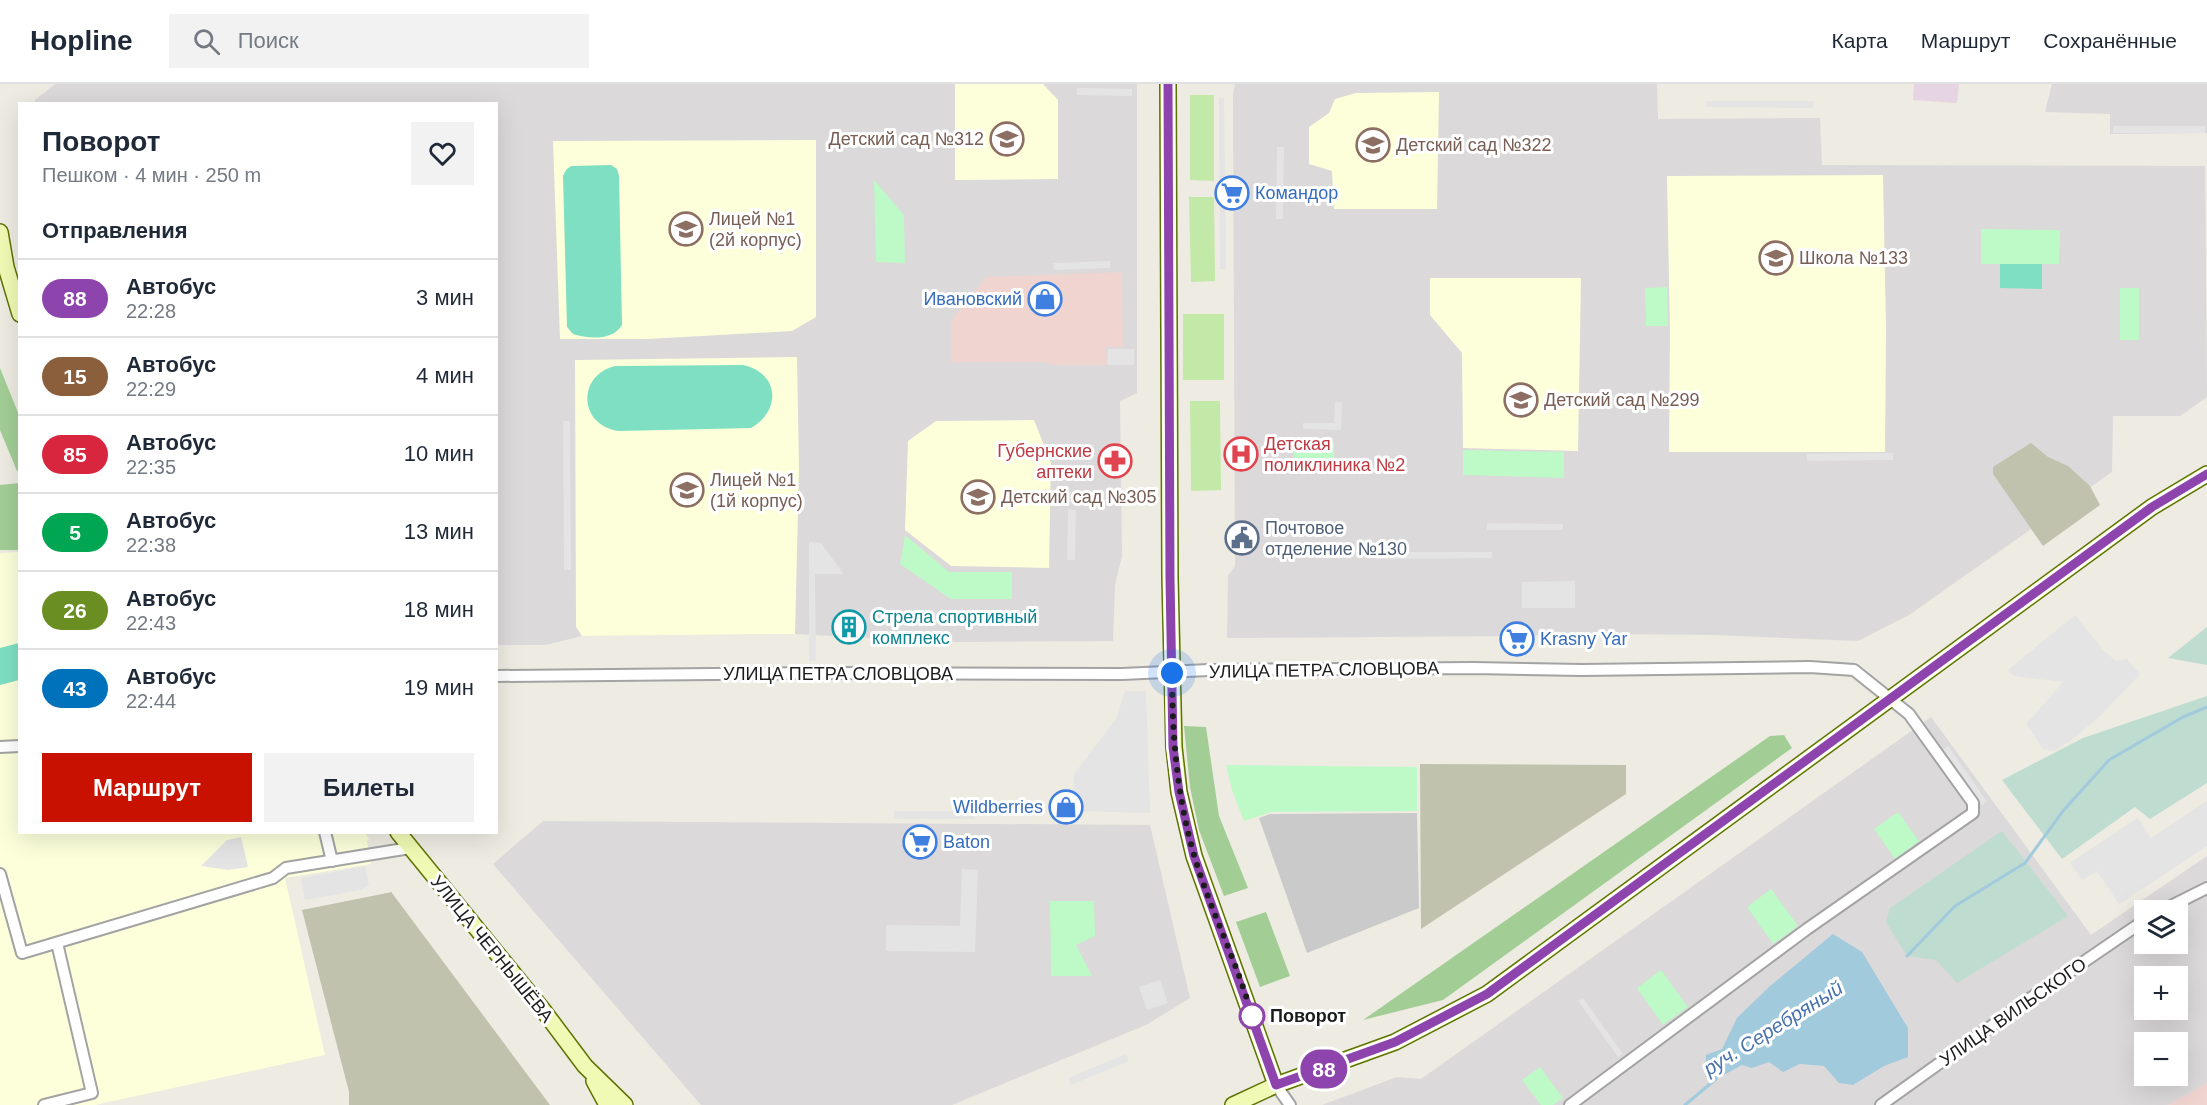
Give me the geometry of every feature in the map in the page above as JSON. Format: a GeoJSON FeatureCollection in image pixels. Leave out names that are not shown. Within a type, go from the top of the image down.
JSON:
{"type":"FeatureCollection","features":[{"type":"Feature","properties":{"kind":"street"},"geometry":{"type":"LineString","coordinates":[[1168,84],[1173,747],[1179,792],[1194,856],[1276,1085],[1290,1105]]}},
{"type":"Feature","properties":{"kind":"street"},"geometry":{"type":"LineString","coordinates":[[0,232],[6,267],[18,307]]}},
{"type":"Feature","properties":{"kind":"street"},"geometry":{"type":"LineString","coordinates":[[1233,1105],[1276,1085],[1395,1042],[1487,994],[2152,507],[2207,474]]}},
{"type":"Feature","properties":{"kind":"street","name":"УЛИЦА ПЕТРА СЛОВЦОВА"},"geometry":{"type":"LineString","coordinates":[[498,676],[1810,667],[1854,670],[1891,697],[1909,714],[1974,803],[1973,813],[1798,935],[1570,1105]]}},
{"type":"Feature","properties":{"kind":"street"},"geometry":{"type":"LineString","coordinates":[[0,747],[18,746]]}},
{"type":"Feature","properties":{"kind":"street"},"geometry":{"type":"LineString","coordinates":[[325,834],[332,861]]}},
{"type":"Feature","properties":{"kind":"street","name":"УЛИЦА ЧЕРНЫШЁВА"},"geometry":{"type":"LineString","coordinates":[[400,834],[543,1010],[585,1066],[607,1105]]}},
{"type":"Feature","properties":{"kind":"street"},"geometry":{"type":"LineString","coordinates":[[0,874],[22,953],[273,878],[286,868],[410,848]]}},
{"type":"Feature","properties":{"kind":"street"},"geometry":{"type":"LineString","coordinates":[[2183,900],[2207,888]]}},
{"type":"Feature","properties":{"kind":"street","name":"УЛИЦА ВИЛЬСКОГО"},"geometry":{"type":"LineString","coordinates":[[1881,1105],[2134,928]]}},
{"type":"Feature","properties":{"kind":"street"},"geometry":{"type":"LineString","coordinates":[[44,1105],[92,1094],[57,943]]}},
{"type":"Feature","properties":{"kind":"street","name":"УЛИЦА ЧЕРНЫШЁВА"},"geometry":{"type":"LineString","coordinates":[[585,1066],[625,1105]]}},
{"type":"Feature","properties":{"kind":"shaded area"},"geometry":{"type":"Polygon","coordinates":[[[55,84],[1137,84],[1137,393],[1120,401],[1122,556],[1115,585],[1113,641],[950,642],[795,634],[582,636],[545,645],[498,645],[498,102],[35,102],[55,84]]]}},
{"type":"Feature","properties":{"kind":"shaded area","name":"Детский сад №312"},"geometry":{"type":"Polygon","coordinates":[[[955,84],[1043,84],[1058,100],[1058,179],[955,180],[955,84]]]}},
{"type":"Feature","properties":{"kind":"shaded area"},"geometry":{"type":"Polygon","coordinates":[[[1235,84],[1657,84],[1658,119],[1820,118],[1822,165],[2205,166],[2207,397],[2180,416],[2113,416],[2112,472],[1909,615],[1858,641],[1715,635],[1609,634],[1227,638],[1228,576],[1235,566],[1233,94],[1235,84]]]}},
{"type":"Feature","properties":{"kind":"shaded area"},"geometry":{"type":"Polygon","coordinates":[[[1914,84],[1959,84],[1957,103],[1913,100],[1914,84]]]}},
{"type":"Feature","properties":{"kind":"shaded area"},"geometry":{"type":"Polygon","coordinates":[[[2052,84],[2207,84],[2207,133],[2110,134],[2110,114],[2045,112],[2052,84]]]}},
{"type":"Feature","properties":{"kind":"shaded area"},"geometry":{"type":"Polygon","coordinates":[[[1077,88],[1132,89],[1132,96],[1077,95],[1077,88]]]}},
{"type":"Feature","properties":{"kind":"shaded area","name":"Детский сад №322"},"geometry":{"type":"Polygon","coordinates":[[[1439,92],[1437,209],[1334,209],[1332,171],[1309,164],[1309,127],[1329,113],[1335,99],[1356,93],[1439,92]]]}},
{"type":"Feature","properties":{"kind":"shaded area"},"geometry":{"type":"Polygon","coordinates":[[[1219,98],[1224,98],[1226,269],[1220,269],[1219,98]]]}},
{"type":"Feature","properties":{"kind":"shaded area"},"geometry":{"type":"Polygon","coordinates":[[[1707,101],[1813,101],[1813,108],[1707,107],[1707,101]]]}},
{"type":"Feature","properties":{"kind":"shaded area"},"geometry":{"type":"Polygon","coordinates":[[[2113,126],[2205,126],[2205,133],[2113,133],[2113,126]]]}},
{"type":"Feature","properties":{"kind":"shaded area","name":"Лицей №1 (2й корпус)"},"geometry":{"type":"Polygon","coordinates":[[[816,140],[816,317],[792,331],[648,339],[560,339],[553,141],[816,140]]]}},
{"type":"Feature","properties":{"kind":"shaded area"},"geometry":{"type":"Polygon","coordinates":[[[1277,147],[1284,147],[1283,219],[1276,219],[1277,147]]]}},
{"type":"Feature","properties":{"kind":"shaded area","name":"Школа №133"},"geometry":{"type":"Polygon","coordinates":[[[1883,175],[1886,328],[1885,452],[1669,452],[1670,331],[1667,176],[1883,175]]]}},
{"type":"Feature","properties":{"kind":"shaded area"},"geometry":{"type":"Polygon","coordinates":[[[1110,261],[1110,268],[1054,270],[1053,263],[1110,261]]]}},
{"type":"Feature","properties":{"kind":"shaded area","name":"Ивановский"},"geometry":{"type":"Polygon","coordinates":[[[1122,272],[1123,347],[1106,347],[1107,365],[1053,365],[1045,362],[951,362],[951,321],[986,277],[1122,272]]]}},
{"type":"Feature","properties":{"kind":"shaded area","name":"Детский сад №299"},"geometry":{"type":"Polygon","coordinates":[[[1430,278],[1581,278],[1578,451],[1463,448],[1462,353],[1430,315],[1430,278]]]}},
{"type":"Feature","properties":{"kind":"shaded area"},"geometry":{"type":"Polygon","coordinates":[[[1108,349],[1134,349],[1134,365],[1107,365],[1108,349]]]}},
{"type":"Feature","properties":{"kind":"shaded area","name":"Лицей №1 (1й корпус)"},"geometry":{"type":"Polygon","coordinates":[[[797,357],[799,470],[795,634],[582,636],[576,627],[575,360],[797,357]]]}},
{"type":"Feature","properties":{"kind":"shaded area"},"geometry":{"type":"Polygon","coordinates":[[[1335,402],[1342,402],[1341,430],[1303,429],[1303,423],[1334,423],[1335,402]]]}},
{"type":"Feature","properties":{"kind":"shaded area","name":"Детский сад №305"},"geometry":{"type":"Polygon","coordinates":[[[1034,420],[1051,463],[1049,568],[951,566],[905,530],[908,441],[936,421],[1034,420]]]}},
{"type":"Feature","properties":{"kind":"shaded area"},"geometry":{"type":"Polygon","coordinates":[[[563,421],[570,421],[571,570],[564,570],[563,421]]]}},
{"type":"Feature","properties":{"kind":"shaded area"},"geometry":{"type":"Polygon","coordinates":[[[2031,443],[2048,457],[2068,466],[2090,486],[2100,505],[2043,546],[1993,474],[1993,467],[2031,443]]]}},
{"type":"Feature","properties":{"kind":"shaded area"},"geometry":{"type":"Polygon","coordinates":[[[1893,453],[1893,460],[1807,461],[1807,454],[1893,453]]]}},
{"type":"Feature","properties":{"kind":"shaded area"},"geometry":{"type":"Polygon","coordinates":[[[1068,509],[1076,510],[1075,560],[1067,560],[1068,509]]]}},
{"type":"Feature","properties":{"kind":"shaded area"},"geometry":{"type":"Polygon","coordinates":[[[1487,523],[1563,524],[1563,530],[1487,530],[1487,523]]]}},
{"type":"Feature","properties":{"kind":"shaded area"},"geometry":{"type":"Polygon","coordinates":[[[809,542],[821,543],[844,574],[815,574],[816,661],[809,661],[809,542]]]}},
{"type":"Feature","properties":{"kind":"shaded area"},"geometry":{"type":"Polygon","coordinates":[[[18,552],[18,834],[365,834],[369,839],[367,841],[371,864],[285,878],[325,1055],[95,1105],[0,1105],[0,553],[18,552]]]}},
{"type":"Feature","properties":{"kind":"shaded area"},"geometry":{"type":"Polygon","coordinates":[[[1375,552],[1492,552],[1492,558],[1375,559],[1375,552]]]}},
{"type":"Feature","properties":{"kind":"shaded area"},"geometry":{"type":"Polygon","coordinates":[[[1575,581],[1575,608],[1522,608],[1522,582],[1575,581]]]}},
{"type":"Feature","properties":{"kind":"shaded area"},"geometry":{"type":"Polygon","coordinates":[[[2075,615],[2104,651],[2116,661],[2127,659],[2140,674],[2099,717],[2070,741],[2054,751],[2043,749],[2026,724],[2063,682],[2014,676],[2008,670],[2075,615]]]}},
{"type":"Feature","properties":{"kind":"shaded area"},"geometry":{"type":"Polygon","coordinates":[[[2207,627],[2207,665],[2168,658],[2207,627]]]}},
{"type":"Feature","properties":{"kind":"shaded area"},"geometry":{"type":"Polygon","coordinates":[[[1125,691],[1146,691],[1150,813],[1079,811],[1079,802],[1073,802],[1074,774],[1116,719],[1125,691]]]}},
{"type":"Feature","properties":{"kind":"shaded area"},"geometry":{"type":"Polygon","coordinates":[[[2207,696],[2207,783],[2150,819],[2135,807],[2062,859],[2002,780],[2083,738],[2207,696]]]}},
{"type":"Feature","properties":{"kind":"shaded area"},"geometry":{"type":"Polygon","coordinates":[[[1931,717],[2091,935],[2134,906],[2134,954],[2188,954],[2188,900],[2142,900],[2207,856],[2207,1083],[2168,1105],[1322,1105],[1397,1077],[1421,1079],[1931,717]]]}},
{"type":"Feature","properties":{"kind":"shaded area"},"geometry":{"type":"Polygon","coordinates":[[[1948,746],[1987,801],[1982,805],[1943,750],[1948,746]]]}},
{"type":"Feature","properties":{"kind":"shaded area"},"geometry":{"type":"Polygon","coordinates":[[[1420,764],[1626,765],[1626,794],[1421,929],[1420,764]]]}},
{"type":"Feature","properties":{"kind":"shaded area"},"geometry":{"type":"Polygon","coordinates":[[[2207,801],[2207,846],[2119,904],[2097,871],[2082,880],[2070,863],[2138,818],[2151,838],[2207,801]]]}},
{"type":"Feature","properties":{"kind":"shaded area"},"geometry":{"type":"Polygon","coordinates":[[[894,811],[974,811],[974,819],[894,819],[894,811]]]}},
{"type":"Feature","properties":{"kind":"shaded area"},"geometry":{"type":"Polygon","coordinates":[[[1417,813],[1419,908],[1307,953],[1259,818],[1270,814],[1417,813]]]}},
{"type":"Feature","properties":{"kind":"shaded area"},"geometry":{"type":"Polygon","coordinates":[[[543,821],[1150,825],[1190,998],[1146,1025],[952,1105],[701,1105],[493,864],[543,821]]]}},
{"type":"Feature","properties":{"kind":"shaded area"},"geometry":{"type":"Polygon","coordinates":[[[2002,831],[2068,916],[1957,983],[1936,960],[1907,956],[1886,922],[1890,908],[2002,831]]]}},
{"type":"Feature","properties":{"kind":"shaded area"},"geometry":{"type":"Polygon","coordinates":[[[241,837],[248,867],[228,870],[201,866],[227,840],[241,837]]]}},
{"type":"Feature","properties":{"kind":"shaded area"},"geometry":{"type":"Polygon","coordinates":[[[365,866],[369,885],[360,890],[305,900],[301,878],[365,866]]]}},
{"type":"Feature","properties":{"kind":"shaded area"},"geometry":{"type":"Polygon","coordinates":[[[962,869],[978,870],[975,952],[886,951],[886,925],[960,926],[962,869]]]}},
{"type":"Feature","properties":{"kind":"shaded area"},"geometry":{"type":"Polygon","coordinates":[[[392,892],[550,1105],[349,1105],[349,1092],[302,910],[392,892]]]}},
{"type":"Feature","properties":{"kind":"shaded area"},"geometry":{"type":"Polygon","coordinates":[[[1160,980],[1168,1003],[1147,1010],[1139,987],[1160,980]]]}},
{"type":"Feature","properties":{"kind":"shaded area"},"geometry":{"type":"Polygon","coordinates":[[[1583,998],[1623,1054],[1618,1057],[1578,1001],[1583,998]]]}},
{"type":"Feature","properties":{"kind":"shaded area"},"geometry":{"type":"Polygon","coordinates":[[[1126,1054],[1129,1061],[1071,1085],[1068,1078],[1126,1054]]]}},
{"type":"Feature","properties":{"kind":"shaded area"},"geometry":{"type":"Polygon","coordinates":[[[2207,1083],[2207,1105],[2168,1105],[2207,1083]]]}},
{"type":"Feature","properties":{"kind":"green space"},"geometry":{"type":"Polygon","coordinates":[[[1190,95],[1214,95],[1214,181],[1190,180],[1190,95]]]}},
{"type":"Feature","properties":{"kind":"green space"},"geometry":{"type":"Polygon","coordinates":[[[611,165],[617,169],[619,176],[622,325],[618,330],[606,336],[586,337],[573,334],[567,327],[563,176],[571,166],[611,165]]]}},
{"type":"Feature","properties":{"kind":"green space"},"geometry":{"type":"Polygon","coordinates":[[[874,180],[904,215],[905,263],[876,262],[874,180]]]}},
{"type":"Feature","properties":{"kind":"green space"},"geometry":{"type":"Polygon","coordinates":[[[1189,197],[1214,197],[1215,281],[1191,282],[1189,197]]]}},
{"type":"Feature","properties":{"kind":"green space"},"geometry":{"type":"Polygon","coordinates":[[[1981,229],[2060,230],[2059,264],[1981,264],[1981,229]]]}},
{"type":"Feature","properties":{"kind":"green space"},"geometry":{"type":"Polygon","coordinates":[[[2000,264],[2042,264],[2042,289],[2000,288],[2000,264]]]}},
{"type":"Feature","properties":{"kind":"green space"},"geometry":{"type":"Polygon","coordinates":[[[1667,287],[1668,326],[1646,326],[1645,288],[1667,287]]]}},
{"type":"Feature","properties":{"kind":"green space"},"geometry":{"type":"Polygon","coordinates":[[[2120,288],[2139,288],[2139,340],[2120,340],[2120,288]]]}},
{"type":"Feature","properties":{"kind":"green space"},"geometry":{"type":"Polygon","coordinates":[[[1183,314],[1224,314],[1224,380],[1183,380],[1183,314]]]}},
{"type":"Feature","properties":{"kind":"green space"},"geometry":{"type":"Polygon","coordinates":[[[743,365],[755,369],[764,376],[770,384],[772,393],[772,402],[768,412],[751,428],[619,431],[606,427],[596,420],[587,400],[594,380],[602,371],[615,366],[743,365]]]}},
{"type":"Feature","properties":{"kind":"green space"},"geometry":{"type":"Polygon","coordinates":[[[0,368],[18,413],[18,471],[0,430],[0,368]]]}},
{"type":"Feature","properties":{"kind":"green space"},"geometry":{"type":"Polygon","coordinates":[[[1190,401],[1220,401],[1221,490],[1191,491],[1190,401]]]}},
{"type":"Feature","properties":{"kind":"green space"},"geometry":{"type":"Polygon","coordinates":[[[1294,441],[1334,442],[1334,472],[1293,472],[1294,441]]]}},
{"type":"Feature","properties":{"kind":"green space"},"geometry":{"type":"Polygon","coordinates":[[[1463,450],[1564,452],[1564,478],[1463,475],[1463,450]]]}},
{"type":"Feature","properties":{"kind":"green space"},"geometry":{"type":"Polygon","coordinates":[[[18,483],[18,550],[0,550],[0,485],[18,483]]]}},
{"type":"Feature","properties":{"kind":"green space"},"geometry":{"type":"Polygon","coordinates":[[[905,535],[949,572],[1012,572],[1012,599],[951,599],[900,564],[905,535]]]}},
{"type":"Feature","properties":{"kind":"green space"},"geometry":{"type":"Polygon","coordinates":[[[18,643],[18,680],[0,685],[0,648],[18,643]]]}},
{"type":"Feature","properties":{"kind":"green space"},"geometry":{"type":"Polygon","coordinates":[[[1184,726],[1206,727],[1219,816],[1248,888],[1224,896],[1199,830],[1190,787],[1184,726]]]}},
{"type":"Feature","properties":{"kind":"green space"},"geometry":{"type":"Polygon","coordinates":[[[1784,735],[1792,748],[1443,1000],[1363,1020],[1770,736],[1784,735]]]}},
{"type":"Feature","properties":{"kind":"green space"},"geometry":{"type":"Polygon","coordinates":[[[1226,765],[1417,767],[1417,811],[1271,812],[1244,821],[1232,790],[1226,765]]]}},
{"type":"Feature","properties":{"kind":"green space"},"geometry":{"type":"Polygon","coordinates":[[[1898,812],[1919,841],[1895,859],[1874,829],[1898,812]]]}},
{"type":"Feature","properties":{"kind":"green space"},"geometry":{"type":"Polygon","coordinates":[[[1771,889],[1798,926],[1773,944],[1747,907],[1771,889]]]}},
{"type":"Feature","properties":{"kind":"green space"},"geometry":{"type":"Polygon","coordinates":[[[1050,901],[1094,901],[1095,936],[1076,945],[1092,976],[1051,976],[1050,901]]]}},
{"type":"Feature","properties":{"kind":"green space"},"geometry":{"type":"Polygon","coordinates":[[[1266,912],[1290,976],[1260,987],[1236,922],[1266,912]]]}},
{"type":"Feature","properties":{"kind":"green space"},"geometry":{"type":"Polygon","coordinates":[[[1661,970],[1688,1007],[1663,1025],[1637,988],[1661,970]]]}},
{"type":"Feature","properties":{"kind":"green space"},"geometry":{"type":"Polygon","coordinates":[[[1540,1067],[1563,1098],[1553,1105],[1541,1105],[1522,1080],[1540,1067]]]}},
{"type":"Feature","properties":{"kind":"water"},"geometry":{"type":"Polygon","coordinates":[[[1833,934],[1862,952],[1908,1028],[1908,1057],[1884,1066],[1853,1085],[1839,1083],[1824,1066],[1800,1064],[1783,1072],[1769,1062],[1752,1068],[1742,1065],[1713,1081],[1705,1077],[1706,1055],[1722,1049],[1737,1018],[1770,986],[1833,934]]]}},
{"type":"Feature","properties":{"kind":"waterway","name":"руч. Серебряный"},"geometry":{"type":"LineString","coordinates":[[1907,956],[1955,906],[2025,863],[2063,811],[2109,760],[2183,717],[2207,707]]}},
{"type":"Feature","properties":{"kind":"waterway","name":"руч. Серебряный"},"geometry":{"type":"LineString","coordinates":[[1685,1105],[1716,1079]]}},
{"type":"Feature","properties":{"kind":"bus line","name":"88"},"geometry":{"type":"LineString","coordinates":[[1168,84],[1168,324],[1173,747],[1179,792],[1194,856],[1276,1085],[1359,1057],[1395,1042],[1487,994],[2152,507],[2207,474]]}},
{"type":"Feature","properties":{"kind":"place","name":"Детский сад №312"},"geometry":{"type":"Point","coordinates":[1007,139]}},
{"type":"Feature","properties":{"kind":"place","name":"Детский сад №322"},"geometry":{"type":"Point","coordinates":[1373,145]}},
{"type":"Feature","properties":{"kind":"place","name":"Командор"},"geometry":{"type":"Point","coordinates":[1232,193]}},
{"type":"Feature","properties":{"kind":"place","name":"Лицей №1 (2й корпус)"},"geometry":{"type":"Point","coordinates":[686,229]}},
{"type":"Feature","properties":{"kind":"place","name":"Школа №133"},"geometry":{"type":"Point","coordinates":[1776,258]}},
{"type":"Feature","properties":{"kind":"place","name":"Ивановский"},"geometry":{"type":"Point","coordinates":[1045,299]}},
{"type":"Feature","properties":{"kind":"place","name":"Детский сад №299"},"geometry":{"type":"Point","coordinates":[1521,400]}},
{"type":"Feature","properties":{"kind":"place","name":"Детская поликлиника №2"},"geometry":{"type":"Point","coordinates":[1241,454]}},
{"type":"Feature","properties":{"kind":"place","name":"Губернские аптеки"},"geometry":{"type":"Point","coordinates":[1115,461]}},
{"type":"Feature","properties":{"kind":"place","name":"Лицей №1 (1й корпус)"},"geometry":{"type":"Point","coordinates":[687,490]}},
{"type":"Feature","properties":{"kind":"place","name":"Детский сад №305"},"geometry":{"type":"Point","coordinates":[978,497]}},
{"type":"Feature","properties":{"kind":"place","name":"Почтовое отделение №130"},"geometry":{"type":"Point","coordinates":[1242,538]}},
{"type":"Feature","properties":{"kind":"place","name":"Стрела спортивный комплекс"},"geometry":{"type":"Point","coordinates":[849,627]}},
{"type":"Feature","properties":{"kind":"place","name":"Krasny Yar"},"geometry":{"type":"Point","coordinates":[1517,639]}},
{"type":"Feature","properties":{"kind":"place","name":"Wildberries"},"geometry":{"type":"Point","coordinates":[1066,807]}},
{"type":"Feature","properties":{"kind":"place","name":"Baton"},"geometry":{"type":"Point","coordinates":[920,842]}},
{"type":"Feature","properties":{"kind":"place","name":"Поворот"},"geometry":{"type":"Point","coordinates":[1252,1016]}},
{"type":"Feature","properties":{"kind":"route"},"geometry":{"type":"LineString","coordinates":[[1172,673],[1173,747],[1179,792],[1194,856],[1252,1016]]}}]}
